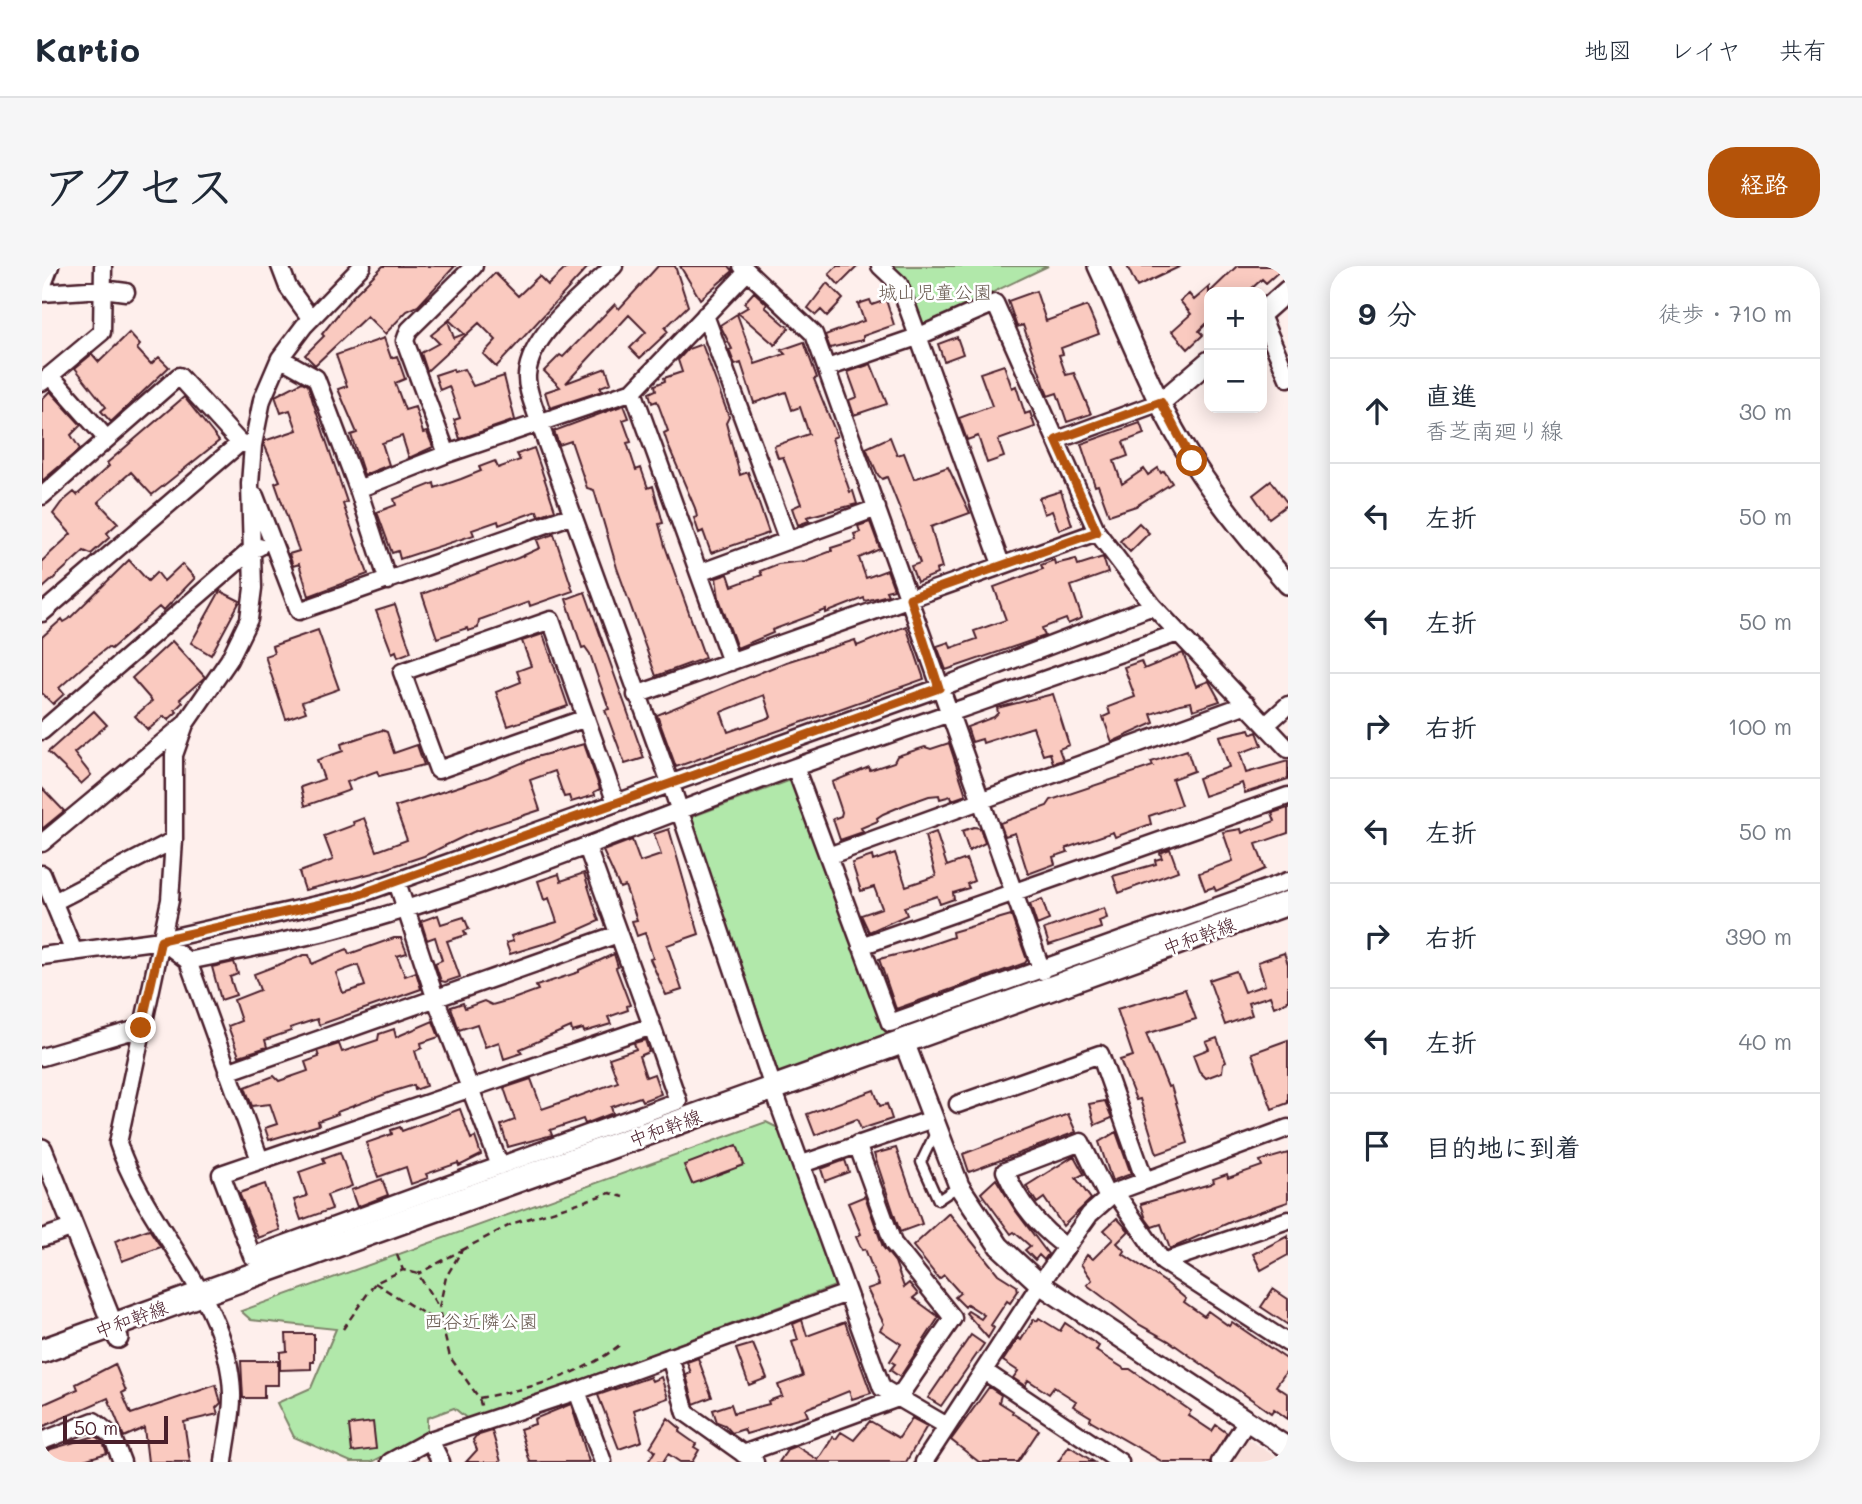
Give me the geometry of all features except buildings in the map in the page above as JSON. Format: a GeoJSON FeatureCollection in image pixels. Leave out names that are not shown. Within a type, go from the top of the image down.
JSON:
{"type":"FeatureCollection","features":[{"type":"Feature","properties":{"kind":"main road","name":"中和幹線"},"geometry":{"type":"LineString","coordinates":[[906,1049],[1288,903]]}},
{"type":"Feature","properties":{"kind":"main road","name":"中和幹線"},"geometry":{"type":"LineString","coordinates":[[42,1367],[116,1332],[203,1300],[906,1049],[1288,919]]}},
{"type":"Feature","properties":{"kind":"main road","name":"中和幹線"},"geometry":{"type":"LineString","coordinates":[[42,1351],[116,1332]]}},
{"type":"Feature","properties":{"kind":"street"},"geometry":{"type":"LineString","coordinates":[[42,287],[50,266]]}},
{"type":"Feature","properties":{"kind":"street"},"geometry":{"type":"LineString","coordinates":[[103,266],[102,332],[46,379],[106,438]]}},
{"type":"Feature","properties":{"kind":"street"},"geometry":{"type":"LineString","coordinates":[[280,266],[288,287],[311,319]]}},
{"type":"Feature","properties":{"kind":"street"},"geometry":{"type":"LineString","coordinates":[[223,1462],[232,1394],[227,1356],[203,1300],[127,1168],[118,1143],[170,900],[174,840],[174,755],[186,724],[229,660],[249,619],[253,589],[247,444],[279,358],[311,319],[362,266]]}},
{"type":"Feature","properties":{"kind":"street"},"geometry":{"type":"LineString","coordinates":[[447,454],[405,341],[409,330],[474,266]]}},
{"type":"Feature","properties":{"kind":"street"},"geometry":{"type":"LineString","coordinates":[[614,266],[543,335],[532,354],[526,376],[539,422],[636,695],[671,785],[776,1095],[882,1388],[947,1426]]}},
{"type":"Feature","properties":{"kind":"street"},"geometry":{"type":"LineString","coordinates":[[880,266],[899,284],[1001,564]]}},
{"type":"Feature","properties":{"kind":"street"},"geometry":{"type":"LineString","coordinates":[[1098,266],[1161,402],[1192,461],[1240,528],[1288,584]]}},
{"type":"Feature","properties":{"kind":"street"},"geometry":{"type":"LineString","coordinates":[[358,489],[447,454],[633,391],[745,269],[814,334],[1042,971]]}},
{"type":"Feature","properties":{"kind":"street"},"geometry":{"type":"LineString","coordinates":[[42,293],[103,289],[126,292]]}},
{"type":"Feature","properties":{"kind":"street"},"geometry":{"type":"LineString","coordinates":[[1267,311],[1288,290]]}},
{"type":"Feature","properties":{"kind":"street"},"geometry":{"type":"LineString","coordinates":[[827,368],[917,337],[995,303],[1097,532],[1153,606],[1288,749]]}},
{"type":"Feature","properties":{"kind":"street"},"geometry":{"type":"LineString","coordinates":[[705,315],[788,541]]}},
{"type":"Feature","properties":{"kind":"street"},"geometry":{"type":"LineString","coordinates":[[1267,328],[1288,378]]}},
{"type":"Feature","properties":{"kind":"street"},"geometry":{"type":"LineString","coordinates":[[279,358],[316,378],[358,489],[388,581]]}},
{"type":"Feature","properties":{"kind":"street"},"geometry":{"type":"LineString","coordinates":[[1056,440],[1161,402],[1204,365]]}},
{"type":"Feature","properties":{"kind":"street"},"geometry":{"type":"LineString","coordinates":[[42,496],[179,376],[247,444]]}},
{"type":"Feature","properties":{"kind":"street"},"geometry":{"type":"LineString","coordinates":[[633,391],[731,662]]}},
{"type":"Feature","properties":{"kind":"street"},"geometry":{"type":"LineString","coordinates":[[42,613],[247,444]]}},
{"type":"Feature","properties":{"kind":"street"},"geometry":{"type":"LineString","coordinates":[[250,484],[299,611],[573,515]]}},
{"type":"Feature","properties":{"kind":"street"},"geometry":{"type":"LineString","coordinates":[[699,573],[877,508]]}},
{"type":"Feature","properties":{"kind":"street"},"geometry":{"type":"LineString","coordinates":[[636,695],[1097,532]]}},
{"type":"Feature","properties":{"kind":"street"},"geometry":{"type":"LineString","coordinates":[[42,731],[251,550],[262,546],[275,548]]}},
{"type":"Feature","properties":{"kind":"street"},"geometry":{"type":"LineString","coordinates":[[42,956],[161,940],[352,897],[939,688],[1153,606]]}},
{"type":"Feature","properties":{"kind":"street"},"geometry":{"type":"LineString","coordinates":[[586,718],[438,770],[402,672],[551,620],[586,718],[616,803]]}},
{"type":"Feature","properties":{"kind":"street"},"geometry":{"type":"LineString","coordinates":[[188,961],[332,930],[405,909],[587,847],[679,809],[1178,633]]}},
{"type":"Feature","properties":{"kind":"street"},"geometry":{"type":"LineString","coordinates":[[828,856],[1247,704]]}},
{"type":"Feature","properties":{"kind":"street"},"geometry":{"type":"LineString","coordinates":[[1266,725],[1288,705]]}},
{"type":"Feature","properties":{"kind":"street"},"geometry":{"type":"LineString","coordinates":[[42,843],[186,724]]}},
{"type":"Feature","properties":{"kind":"street"},"geometry":{"type":"LineString","coordinates":[[795,767],[890,1023],[1042,971],[1288,881]]}},
{"type":"Feature","properties":{"kind":"street"},"geometry":{"type":"LineString","coordinates":[[861,946],[1288,796]]}},
{"type":"Feature","properties":{"kind":"street"},"geometry":{"type":"LineString","coordinates":[[54,902],[174,840]]}},
{"type":"Feature","properties":{"kind":"street"},"geometry":{"type":"LineString","coordinates":[[587,847],[652,1026],[678,1101],[252,1256],[221,1174],[652,1026]]}},
{"type":"Feature","properties":{"kind":"street"},"geometry":{"type":"LineString","coordinates":[[42,874],[74,952]]}},
{"type":"Feature","properties":{"kind":"street"},"geometry":{"type":"LineString","coordinates":[[397,882],[435,997],[500,1166]]}},
{"type":"Feature","properties":{"kind":"street"},"geometry":{"type":"LineString","coordinates":[[227,1072],[618,934]]}},
{"type":"Feature","properties":{"kind":"street"},"geometry":{"type":"LineString","coordinates":[[161,940],[188,961],[260,1160]]}},
{"type":"Feature","properties":{"kind":"street"},"geometry":{"type":"LineString","coordinates":[[42,1057],[141,1028]]}},
{"type":"Feature","properties":{"kind":"street"},"geometry":{"type":"LineString","coordinates":[[906,1049],[959,1186],[999,1246],[1040,1284],[1288,1448]]}},
{"type":"Feature","properties":{"kind":"street"},"geometry":{"type":"LineString","coordinates":[[958,1104],[1100,1054],[1145,1181]]}},
{"type":"Feature","properties":{"kind":"street"},"geometry":{"type":"LineString","coordinates":[[802,1164],[857,1144],[935,1124]]}},
{"type":"Feature","properties":{"kind":"street"},"geometry":{"type":"LineString","coordinates":[[933,1459],[947,1426],[1040,1284],[1090,1214],[1111,1195],[1288,1128]]}},
{"type":"Feature","properties":{"kind":"street"},"geometry":{"type":"LineString","coordinates":[[1066,1247],[1048,1234],[1029,1213],[1005,1171],[1081,1142],[1111,1195],[1163,1262],[1288,1343]]}},
{"type":"Feature","properties":{"kind":"street"},"geometry":{"type":"LineString","coordinates":[[670,1357],[686,1413],[749,1458],[898,1398],[953,1318],[892,1243],[857,1144]]}},
{"type":"Feature","properties":{"kind":"street"},"geometry":{"type":"LineString","coordinates":[[42,1149],[116,1332]]}},
{"type":"Feature","properties":{"kind":"street"},"geometry":{"type":"LineString","coordinates":[[1163,1262],[1288,1220]]}},
{"type":"Feature","properties":{"kind":"street"},"geometry":{"type":"LineString","coordinates":[[42,1238],[74,1227]]}},
{"type":"Feature","properties":{"kind":"street"},"geometry":{"type":"LineString","coordinates":[[390,1462],[430,1440],[577,1391],[847,1293]]}},
{"type":"Feature","properties":{"kind":"street"},"geometry":{"type":"LineString","coordinates":[[984,1371],[1120,1462]]}},
{"type":"Feature","properties":{"kind":"street"},"geometry":{"type":"LineString","coordinates":[[577,1391],[603,1462]]}},
{"type":"Feature","properties":{"kind":"street"},"geometry":{"type":"LineString","coordinates":[[42,1441],[94,1421],[112,1436],[122,1462]]}},
{"type":"Feature","properties":{"kind":"street"},"geometry":{"type":"LineString","coordinates":[[1220,1462],[1247,1421]]}},
{"type":"Feature","properties":{"kind":"street"},"geometry":{"type":"LineString","coordinates":[[430,1440],[441,1462]]}},
{"type":"Feature","properties":{"kind":"lane"},"geometry":{"type":"LineString","coordinates":[[935,1124],[920,1162],[938,1200],[959,1186]]}},
{"type":"Feature","properties":{"kind":"path"},"geometry":{"type":"LineString","coordinates":[[418,1274],[514,1223],[610,1193],[624,1197]]}},
{"type":"Feature","properties":{"kind":"path"},"geometry":{"type":"LineString","coordinates":[[439,1308],[446,1277],[462,1250]]}},
{"type":"Feature","properties":{"kind":"path"},"geometry":{"type":"LineString","coordinates":[[397,1255],[403,1270]]}},
{"type":"Feature","properties":{"kind":"path"},"geometry":{"type":"LineString","coordinates":[[342,1329],[374,1283],[403,1270],[418,1274],[439,1308],[450,1357],[479,1398],[484,1416]]}},
{"type":"Feature","properties":{"kind":"path"},"geometry":{"type":"LineString","coordinates":[[374,1283],[442,1325]]}},
{"type":"Feature","properties":{"kind":"path"},"geometry":{"type":"LineString","coordinates":[[479,1398],[534,1387],[570,1374],[622,1343]]}},
{"type":"Feature","properties":{"kind":"shaded area"},"geometry":{"type":"Polygon","coordinates":[[[1247,1438],[1284,1462],[1230,1462],[1247,1438]]]}},
{"type":"Feature","properties":{"kind":"green space","name":"城山児童公園"},"geometry":{"type":"Polygon","coordinates":[[[888,266],[1048,266],[920,327],[888,266]]]}},
{"type":"Feature","properties":{"kind":"green space"},"geometry":{"type":"Polygon","coordinates":[[[791,780],[888,1039],[780,1078],[691,817],[791,780]]]}},
{"type":"Feature","properties":{"kind":"green space","name":"西谷近隣公園"},"geometry":{"type":"Polygon","coordinates":[[[766,1122],[780,1129],[835,1286],[470,1421],[454,1408],[427,1418],[427,1433],[372,1462],[351,1462],[294,1437],[277,1403],[311,1388],[336,1329],[251,1320],[241,1311],[766,1122]]]}},
{"type":"Feature","properties":{"kind":"route"},"geometry":{"type":"LineString","coordinates":[[141,1028],[161,940],[352,897],[939,688],[910,598],[1097,532],[1056,440],[1161,402],[1192,461]]}}]}
